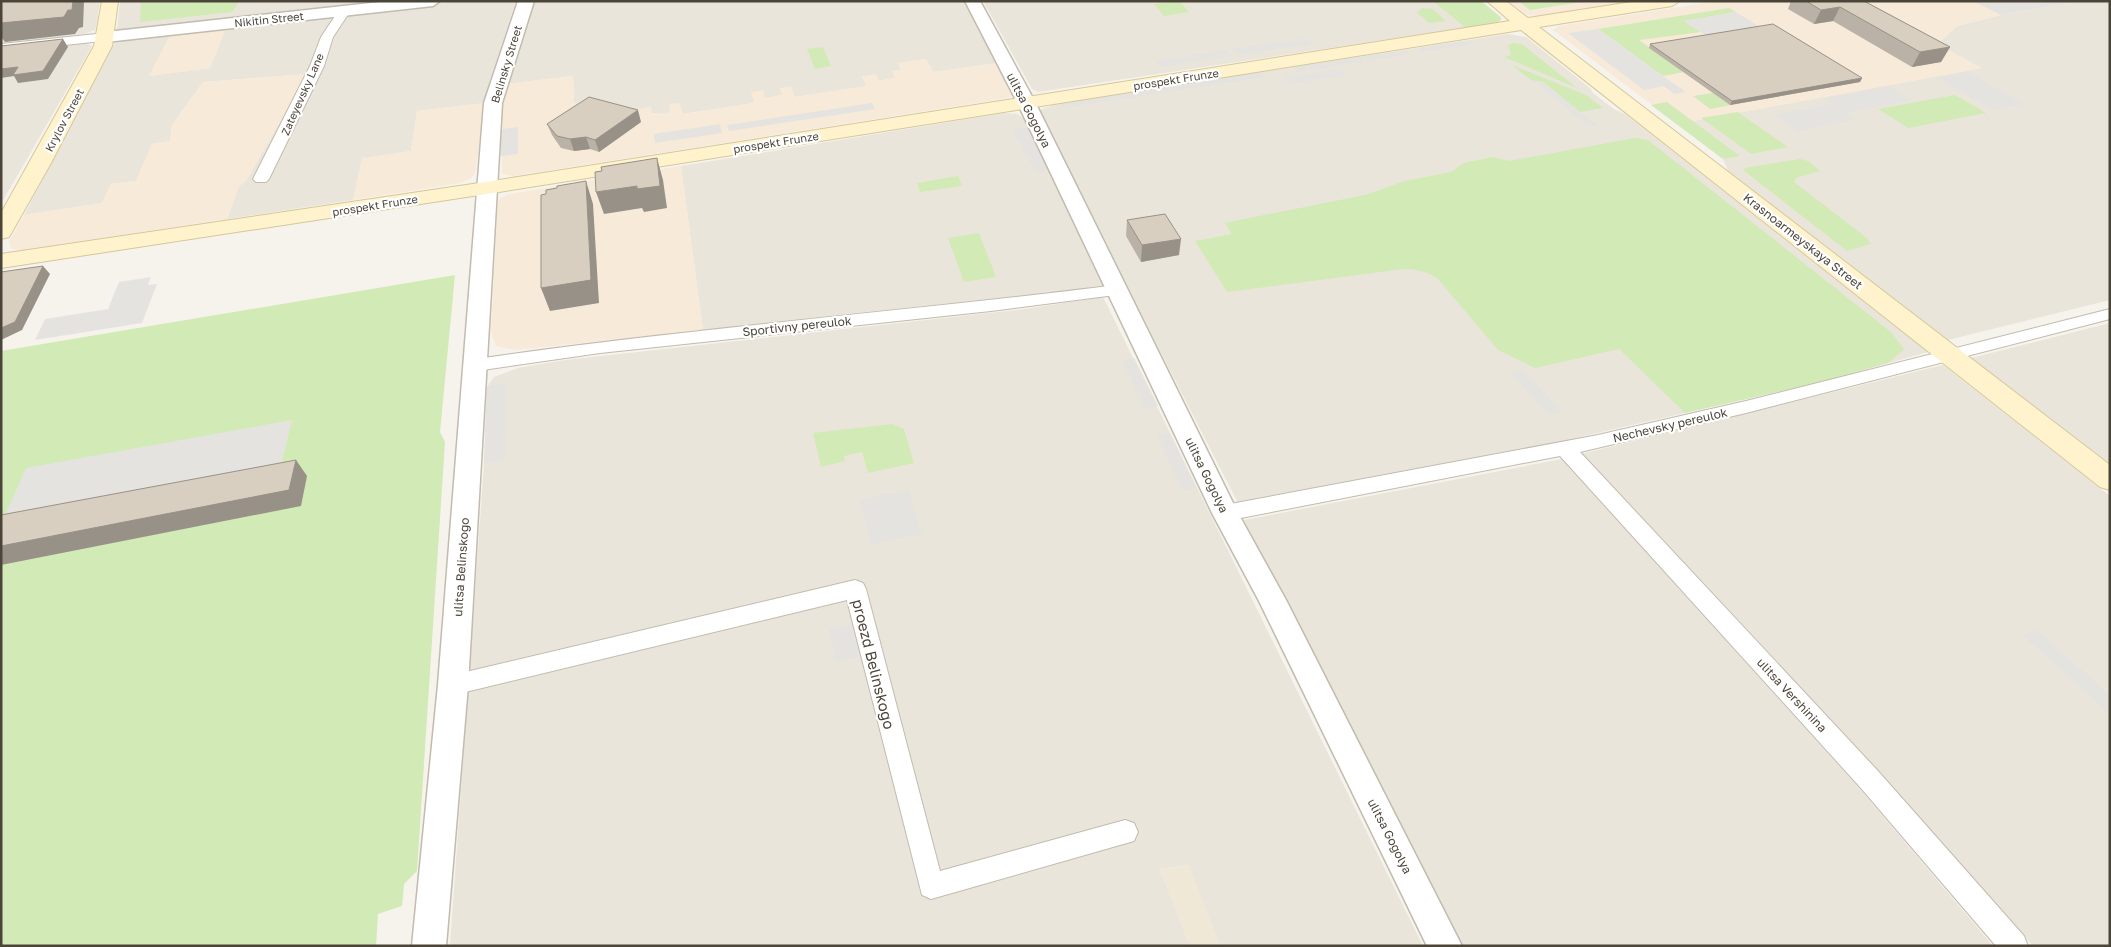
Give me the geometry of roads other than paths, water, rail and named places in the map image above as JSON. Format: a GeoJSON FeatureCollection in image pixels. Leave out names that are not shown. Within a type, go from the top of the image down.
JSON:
{"type":"FeatureCollection","features":[{"type":"Feature","properties":{"kind":"main road","name":"Krylov Street"},"geometry":{"type":"LineString","coordinates":[[1,232],[52,143],[106,37],[110,1]]}},
{"type":"Feature","properties":{"kind":"main road","name":"Krasnoarmeyskaya Street"},"geometry":{"type":"LineString","coordinates":[[1496,1],[2110,480]]}},
{"type":"Feature","properties":{"kind":"main road","name":"prospekt Frunze"},"geometry":{"type":"LineString","coordinates":[[1,261],[486,188],[1672,1]]}},
{"type":"Feature","properties":{"kind":"street","name":"Nikitin Street"},"geometry":{"type":"LineString","coordinates":[[106,37],[433,1]]}},
{"type":"Feature","properties":{"kind":"street","name":"Belinsky Street"},"geometry":{"type":"LineString","coordinates":[[486,188],[492,103],[526,1]]}},
{"type":"Feature","properties":{"kind":"street","name":"ulitsa Gogolya"},"geometry":{"type":"LineString","coordinates":[[972,1],[1026,102],[1225,514],[1272,600],[1445,946]]}},
{"type":"Feature","properties":{"kind":"street","name":"Zateyevsky Lane"},"geometry":{"type":"LineString","coordinates":[[261,180],[317,66],[327,37],[345,10]]}},
{"type":"Feature","properties":{"kind":"street"},"geometry":{"type":"LineString","coordinates":[[1,48],[106,37]]}},
{"type":"Feature","properties":{"kind":"street","name":"ulitsa Belinskogo"},"geometry":{"type":"LineString","coordinates":[[429,946],[453,685],[476,365],[486,188]]}},
{"type":"Feature","properties":{"kind":"street","name":"Sportivny pereulok"},"geometry":{"type":"LineString","coordinates":[[476,365],[600,348],[1118,290]]}},
{"type":"Feature","properties":{"kind":"street","name":"Nechevsky pereulok"},"geometry":{"type":"LineString","coordinates":[[1225,514],[1565,449],[1746,407],[2110,314]]}},
{"type":"Feature","properties":{"kind":"street","name":"ulitsa Vershinina"},"geometry":{"type":"LineString","coordinates":[[1565,449],[1868,779],[2014,946]]}},
{"type":"Feature","properties":{"kind":"street","name":"proezd Belinskogo"},"geometry":{"type":"LineString","coordinates":[[453,685],[855,589],[931,886],[1125,832]]}}]}
